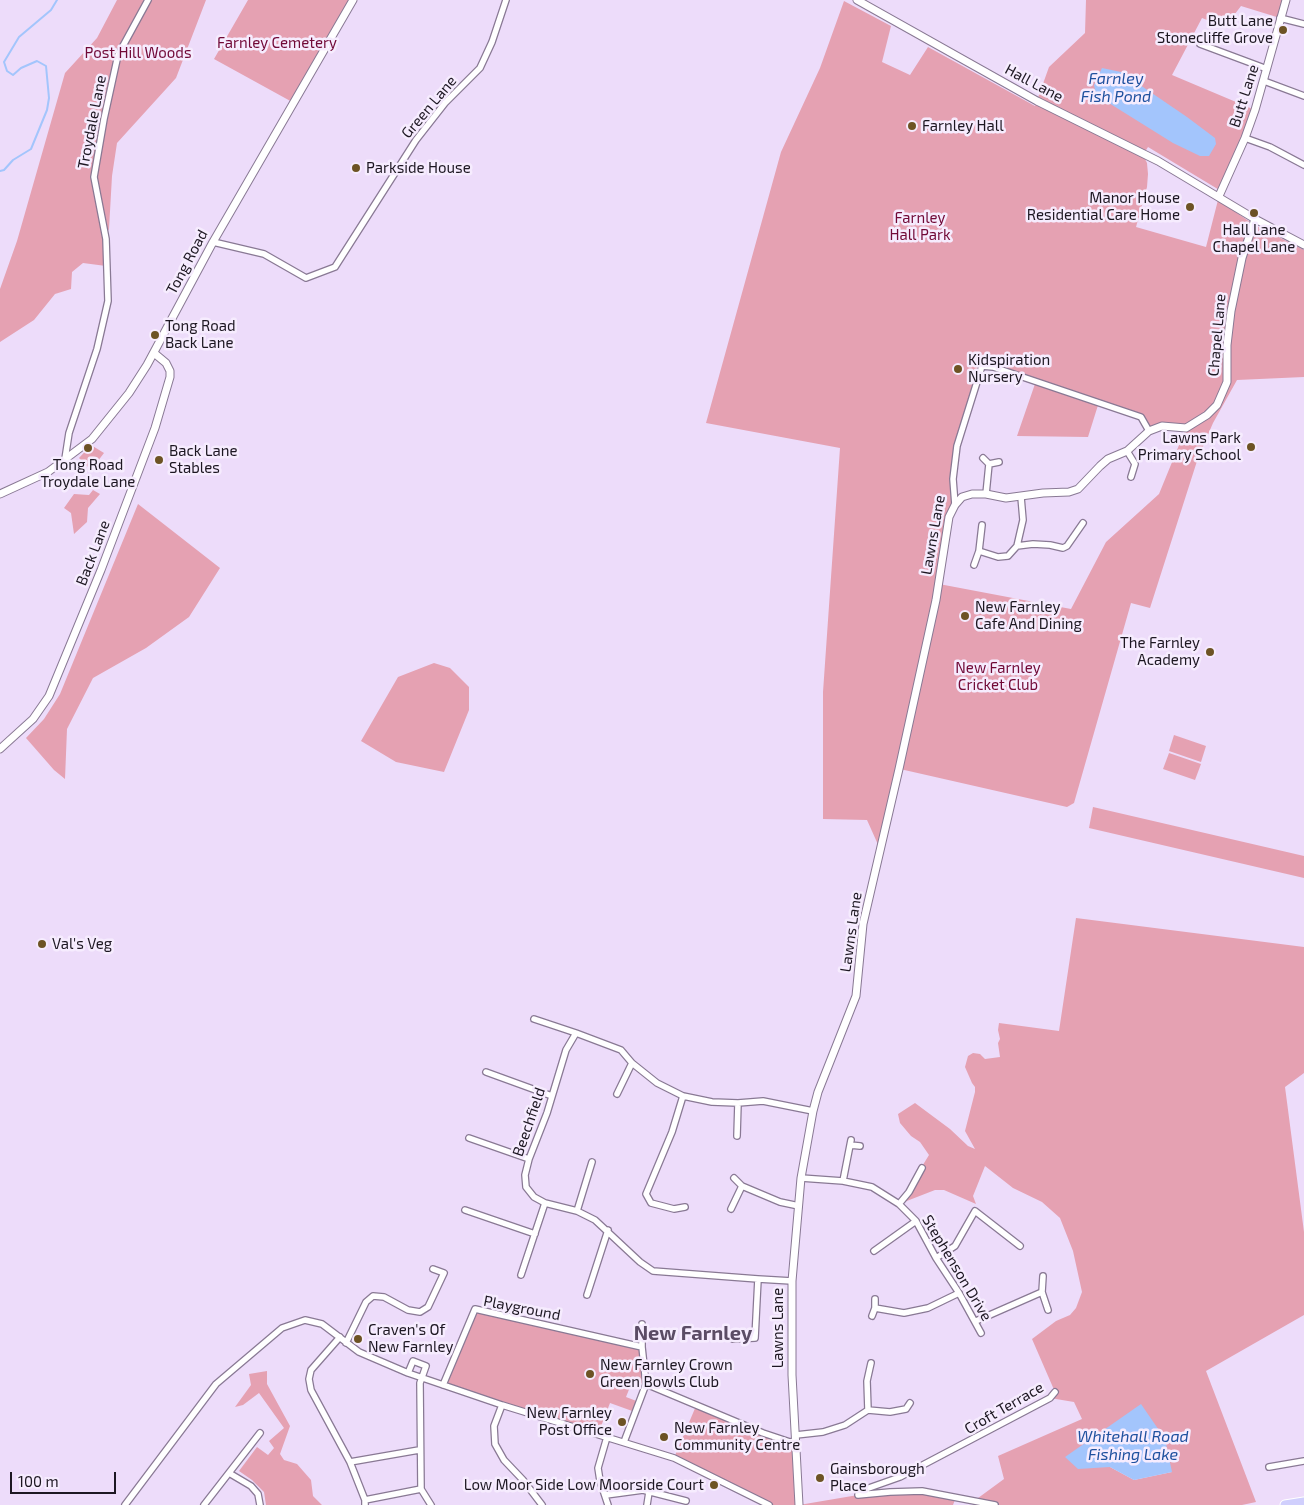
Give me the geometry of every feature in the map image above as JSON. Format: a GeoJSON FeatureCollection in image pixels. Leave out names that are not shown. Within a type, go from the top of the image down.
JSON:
{"type":"FeatureCollection","features":[{"type":"Feature","properties":{"kind":"main road"},"geometry":{"type":"LineString","coordinates":[[1285,1505],[1304,1502]]}},
{"type":"Feature","properties":{"kind":"street","name":"Troydale Lane"},"geometry":{"type":"LineString","coordinates":[[66,459],[69,433],[98,349],[108,301],[106,239],[94,177],[104,119],[118,55],[148,0]]}},
{"type":"Feature","properties":{"kind":"street","name":"Tong Road"},"geometry":{"type":"LineString","coordinates":[[0,494],[48,472],[92,439],[129,393],[154,353],[213,242],[352,0]]}},
{"type":"Feature","properties":{"kind":"street","name":"Green Lane"},"geometry":{"type":"LineString","coordinates":[[213,242],[264,254],[306,278],[335,267],[416,140],[444,103],[480,68],[492,42],[506,0]]}},
{"type":"Feature","properties":{"kind":"street","name":"Hall Lane"},"geometry":{"type":"LineString","coordinates":[[857,0],[1037,102],[1158,161],[1255,219],[1304,245]]}},
{"type":"Feature","properties":{"kind":"street","name":"Butt Lane"},"geometry":{"type":"LineString","coordinates":[[1219,196],[1245,138],[1264,81],[1286,0]]}},
{"type":"Feature","properties":{"kind":"street"},"geometry":{"type":"LineString","coordinates":[[1280,18],[1304,24]]}},
{"type":"Feature","properties":{"kind":"street"},"geometry":{"type":"LineString","coordinates":[[1200,44],[1267,69]]}},
{"type":"Feature","properties":{"kind":"street"},"geometry":{"type":"LineString","coordinates":[[1264,81],[1304,96]]}},
{"type":"Feature","properties":{"kind":"street"},"geometry":{"type":"LineString","coordinates":[[1245,138],[1270,147],[1304,165]]}},
{"type":"Feature","properties":{"kind":"street","name":"Chapel Lane"},"geometry":{"type":"LineString","coordinates":[[1149,431],[1162,426],[1186,428],[1212,410],[1223,394],[1227,382],[1227,346],[1230,311],[1242,258],[1255,219]]}},
{"type":"Feature","properties":{"kind":"street","name":"Back Lane"},"geometry":{"type":"LineString","coordinates":[[0,749],[33,718],[49,696],[101,570],[155,428],[170,377],[170,371],[166,363],[154,353]]}},
{"type":"Feature","properties":{"kind":"street","name":"Lawns Lane"},"geometry":{"type":"LineString","coordinates":[[798,1505],[792,1375],[792,1281],[801,1178],[812,1110],[856,996],[866,907],[895,788],[936,600],[946,529],[955,505],[953,479],[957,446],[982,366],[993,367],[1141,417],[1149,431]]}},
{"type":"Feature","properties":{"kind":"street"},"geometry":{"type":"LineString","coordinates":[[955,505],[962,497],[972,494],[986,494],[1006,498],[1042,493],[1069,492],[1078,489],[1100,466],[1126,451],[1149,431]]}},
{"type":"Feature","properties":{"kind":"street"},"geometry":{"type":"LineString","coordinates":[[1126,451],[1135,464],[1131,477]]}},
{"type":"Feature","properties":{"kind":"street"},"geometry":{"type":"LineString","coordinates":[[983,458],[989,464]]}},
{"type":"Feature","properties":{"kind":"street"},"geometry":{"type":"LineString","coordinates":[[989,464],[999,462]]}},
{"type":"Feature","properties":{"kind":"street"},"geometry":{"type":"LineString","coordinates":[[986,494],[989,464]]}},
{"type":"Feature","properties":{"kind":"street"},"geometry":{"type":"LineString","coordinates":[[979,551],[998,557],[1008,556],[1017,546],[1022,520],[1021,497]]}},
{"type":"Feature","properties":{"kind":"street"},"geometry":{"type":"LineString","coordinates":[[1017,546],[1033,544],[1063,548],[1067,546],[1083,523]]}},
{"type":"Feature","properties":{"kind":"street"},"geometry":{"type":"LineString","coordinates":[[974,565],[979,551],[982,525]]}},
{"type":"Feature","properties":{"kind":"street"},"geometry":{"type":"LineString","coordinates":[[534,1019],[620,1050],[632,1063],[657,1083],[683,1096],[712,1102],[738,1103],[763,1101],[812,1110]]}},
{"type":"Feature","properties":{"kind":"street","name":"Beechfield"},"geometry":{"type":"LineString","coordinates":[[576,1033],[566,1050],[552,1096],[529,1159],[525,1175],[526,1187],[534,1197],[545,1203],[577,1210],[595,1220],[608,1230],[640,1262],[653,1271],[792,1281]]}},
{"type":"Feature","properties":{"kind":"street"},"geometry":{"type":"LineString","coordinates":[[618,1094],[632,1063]]}},
{"type":"Feature","properties":{"kind":"street"},"geometry":{"type":"LineString","coordinates":[[486,1072],[552,1096]]}},
{"type":"Feature","properties":{"kind":"street"},"geometry":{"type":"LineString","coordinates":[[683,1096],[672,1132],[646,1194],[650,1203],[674,1209],[685,1207]]}},
{"type":"Feature","properties":{"kind":"street"},"geometry":{"type":"LineString","coordinates":[[736,1136],[738,1103]]}},
{"type":"Feature","properties":{"kind":"street"},"geometry":{"type":"LineString","coordinates":[[469,1138],[529,1159]]}},
{"type":"Feature","properties":{"kind":"street"},"geometry":{"type":"LineString","coordinates":[[843,1181],[850,1142],[860,1146]]}},
{"type":"Feature","properties":{"kind":"street"},"geometry":{"type":"LineString","coordinates":[[577,1210],[592,1162]]}},
{"type":"Feature","properties":{"kind":"street"},"geometry":{"type":"LineString","coordinates":[[900,1204],[922,1168]]}},
{"type":"Feature","properties":{"kind":"street"},"geometry":{"type":"LineString","coordinates":[[734,1178],[742,1186],[780,1202],[799,1206]]}},
{"type":"Feature","properties":{"kind":"street","name":"Stephenson Drive"},"geometry":{"type":"LineString","coordinates":[[801,1178],[843,1181],[872,1187],[900,1204],[916,1221],[936,1258],[976,1321],[981,1333]]}},
{"type":"Feature","properties":{"kind":"street"},"geometry":{"type":"LineString","coordinates":[[731,1209],[742,1186]]}},
{"type":"Feature","properties":{"kind":"street"},"geometry":{"type":"LineString","coordinates":[[521,1275],[545,1203]]}},
{"type":"Feature","properties":{"kind":"street"},"geometry":{"type":"LineString","coordinates":[[465,1210],[535,1234]]}},
{"type":"Feature","properties":{"kind":"street"},"geometry":{"type":"LineString","coordinates":[[936,1258],[955,1246],[975,1211],[1020,1246]]}},
{"type":"Feature","properties":{"kind":"street"},"geometry":{"type":"LineString","coordinates":[[874,1251],[916,1221]]}},
{"type":"Feature","properties":{"kind":"street"},"geometry":{"type":"LineString","coordinates":[[587,1296],[608,1230]]}},
{"type":"Feature","properties":{"kind":"street"},"geometry":{"type":"LineString","coordinates":[[346,1342],[366,1302],[374,1296],[384,1297],[408,1310],[420,1312],[428,1308],[444,1273],[434,1269]]}},
{"type":"Feature","properties":{"kind":"street"},"geometry":{"type":"LineString","coordinates":[[1043,1276],[1042,1292],[1048,1310]]}},
{"type":"Feature","properties":{"kind":"street"},"geometry":{"type":"LineString","coordinates":[[733,1339],[755,1338],[758,1280]]}},
{"type":"Feature","properties":{"kind":"street"},"geometry":{"type":"LineString","coordinates":[[976,1321],[1042,1292]]}},
{"type":"Feature","properties":{"kind":"street"},"geometry":{"type":"LineString","coordinates":[[875,1308],[904,1313],[928,1308],[959,1293]]}},
{"type":"Feature","properties":{"kind":"street"},"geometry":{"type":"LineString","coordinates":[[872,1316],[875,1308],[875,1299]]}},
{"type":"Feature","properties":{"kind":"street","name":"Playground"},"geometry":{"type":"LineString","coordinates":[[443,1385],[475,1309],[642,1347]]}},
{"type":"Feature","properties":{"kind":"street"},"geometry":{"type":"LineString","coordinates":[[125,1505],[216,1384],[282,1328],[305,1320],[322,1324],[359,1352],[408,1373],[502,1405],[674,1458],[743,1491],[766,1505]]}},
{"type":"Feature","properties":{"kind":"street"},"geometry":{"type":"LineString","coordinates":[[624,1442],[646,1384],[642,1347],[642,1324]]}},
{"type":"Feature","properties":{"kind":"street"},"geometry":{"type":"LineString","coordinates":[[340,1337],[311,1370],[308,1380],[350,1462],[365,1502],[421,1489]]}},
{"type":"Feature","properties":{"kind":"street"},"geometry":{"type":"LineString","coordinates":[[408,1373],[413,1361],[426,1366],[421,1378],[421,1489],[431,1505]]}},
{"type":"Feature","properties":{"kind":"street"},"geometry":{"type":"LineString","coordinates":[[868,1410],[866,1381],[871,1363]]}},
{"type":"Feature","properties":{"kind":"street"},"geometry":{"type":"LineString","coordinates":[[646,1384],[763,1433],[790,1442],[796,1438],[845,1425],[868,1410],[890,1412],[906,1409],[910,1403]]}},
{"type":"Feature","properties":{"kind":"street","name":"Croft Terrace"},"geometry":{"type":"LineString","coordinates":[[866,1494],[866,1489],[900,1477],[1050,1398],[1055,1392]]}},
{"type":"Feature","properties":{"kind":"street"},"geometry":{"type":"LineString","coordinates":[[502,1405],[494,1426],[495,1444],[504,1460],[523,1480],[542,1505]]}},
{"type":"Feature","properties":{"kind":"street"},"geometry":{"type":"LineString","coordinates":[[204,1505],[260,1433]]}},
{"type":"Feature","properties":{"kind":"street"},"geometry":{"type":"LineString","coordinates":[[607,1437],[598,1468],[608,1505]]}},
{"type":"Feature","properties":{"kind":"street"},"geometry":{"type":"LineString","coordinates":[[350,1462],[420,1450]]}},
{"type":"Feature","properties":{"kind":"street"},"geometry":{"type":"LineString","coordinates":[[1269,1467],[1304,1461]]}},
{"type":"Feature","properties":{"kind":"street"},"geometry":{"type":"LineString","coordinates":[[229,1473],[251,1486],[258,1494],[260,1505]]}},
{"type":"Feature","properties":{"kind":"street"},"geometry":{"type":"LineString","coordinates":[[606,1495],[643,1490],[686,1501]]}},
{"type":"Feature","properties":{"kind":"street"},"geometry":{"type":"LineString","coordinates":[[858,1495],[922,1491],[996,1505]]}},
{"type":"Feature","properties":{"kind":"street"},"geometry":{"type":"LineString","coordinates":[[646,1505],[649,1492]]}},
{"type":"Feature","properties":{"kind":"green space","name":"Post Hill Woods"},"geometry":{"type":"Polygon","coordinates":[[[117,0],[206,0],[176,78],[117,143],[112,176],[109,229],[105,236],[106,266],[83,263],[72,272],[71,289],[55,294],[34,320],[0,342],[0,289],[17,241],[65,73],[97,38],[117,0]]]}},
{"type":"Feature","properties":{"kind":"green space","name":"Farnley Cemetery"},"geometry":{"type":"Polygon","coordinates":[[[248,0],[350,0],[294,103],[214,59],[248,0]]]}},
{"type":"Feature","properties":{"kind":"green space","name":"Farnley Hall Park"},"geometry":{"type":"Polygon","coordinates":[[[1086,0],[1286,0],[1280,18],[1241,6],[1225,27],[1202,18],[1172,75],[1255,110],[1221,191],[1148,147],[1143,155],[1147,163],[1147,187],[1136,227],[1206,247],[1218,200],[1253,224],[1304,250],[1304,377],[1237,380],[1213,423],[1198,458],[1150,608],[1131,603],[1074,803],[1067,807],[900,769],[880,849],[867,820],[823,819],[823,692],[840,448],[706,423],[781,152],[820,68],[844,1],[891,26],[882,62],[910,75],[928,47],[1035,106],[1049,67],[1085,33],[1086,0]],[[982,366],[957,446],[955,505],[939,584],[1071,609],[1106,542],[1159,494],[1186,428],[1162,426],[1149,431],[1141,417],[1099,402],[1088,437],[1017,436],[1036,381],[982,366]]]}},
{"type":"Feature","properties":{"kind":"green space"},"geometry":{"type":"Polygon","coordinates":[[[91,445],[104,453],[91,470],[79,458],[91,445]]]}},
{"type":"Feature","properties":{"kind":"green space"},"geometry":{"type":"Polygon","coordinates":[[[93,490],[100,494],[88,508],[87,522],[74,534],[71,513],[64,508],[74,494],[89,495],[93,490]]]}},
{"type":"Feature","properties":{"kind":"green space"},"geometry":{"type":"Polygon","coordinates":[[[138,504],[220,568],[189,617],[146,648],[93,678],[67,729],[65,779],[54,770],[26,738],[44,719],[60,694],[138,504]]]}},
{"type":"Feature","properties":{"kind":"green space"},"geometry":{"type":"Polygon","coordinates":[[[434,663],[450,668],[469,687],[469,710],[444,772],[396,762],[361,741],[398,677],[434,663]]]}},
{"type":"Feature","properties":{"kind":"green space"},"geometry":{"type":"Polygon","coordinates":[[[1174,735],[1206,746],[1201,762],[1169,751],[1174,735]]]}},
{"type":"Feature","properties":{"kind":"green space"},"geometry":{"type":"Polygon","coordinates":[[[1169,753],[1201,764],[1195,780],[1163,769],[1169,753]]]}},
{"type":"Feature","properties":{"kind":"green space"},"geometry":{"type":"Polygon","coordinates":[[[1093,807],[1304,856],[1304,878],[1089,828],[1093,807]]]}},
{"type":"Feature","properties":{"kind":"green space"},"geometry":{"type":"Polygon","coordinates":[[[1076,918],[1304,947],[1304,1073],[1285,1087],[1304,1232],[1304,1315],[1206,1371],[1256,1502],[1242,1505],[995,1505],[974,1501],[1004,1479],[998,1456],[1082,1419],[1074,1402],[1050,1398],[1055,1392],[1032,1339],[1056,1321],[1070,1315],[1076,1308],[1082,1292],[1073,1251],[1060,1218],[1042,1202],[1013,1188],[985,1166],[973,1196],[976,1204],[944,1190],[935,1190],[899,1204],[929,1155],[920,1142],[911,1136],[900,1123],[898,1114],[915,1103],[950,1129],[968,1146],[975,1149],[965,1131],[975,1092],[975,1087],[965,1067],[968,1056],[973,1053],[980,1054],[985,1059],[1000,1057],[998,1043],[1000,1039],[999,1023],[1059,1031],[1076,918]],[[1110,1467],[1134,1480],[1172,1472],[1110,1467]]]}},
{"type":"Feature","properties":{"kind":"green space"},"geometry":{"type":"Polygon","coordinates":[[[475,1309],[642,1347],[646,1384],[632,1382],[626,1397],[639,1402],[635,1412],[610,1403],[598,1434],[443,1385],[475,1309]]]}},
{"type":"Feature","properties":{"kind":"green space"},"geometry":{"type":"Polygon","coordinates":[[[267,1371],[267,1384],[290,1426],[280,1454],[284,1460],[297,1464],[311,1480],[313,1496],[322,1505],[266,1505],[264,1492],[239,1471],[257,1447],[268,1455],[274,1448],[269,1441],[284,1428],[259,1393],[243,1405],[235,1407],[251,1385],[249,1374],[267,1371]]]}},
{"type":"Feature","properties":{"kind":"green space"},"geometry":{"type":"Polygon","coordinates":[[[696,1406],[747,1427],[796,1441],[799,1505],[769,1505],[674,1458],[696,1406]]]}},
{"type":"Feature","properties":{"kind":"green space"},"geometry":{"type":"Polygon","coordinates":[[[922,1491],[956,1497],[953,1505],[799,1505],[858,1495],[922,1491]]]}},
{"type":"Feature","properties":{"kind":"water","name":"Farnley Fish Pond"},"geometry":{"type":"Polygon","coordinates":[[[1102,68],[1121,72],[1215,138],[1216,144],[1209,156],[1200,156],[1173,143],[1096,95],[1094,85],[1102,68]]]}},
{"type":"Feature","properties":{"kind":"water","name":"Whitehall Road Fishing Lake"},"geometry":{"type":"Polygon","coordinates":[[[1141,1404],[1165,1439],[1172,1472],[1134,1480],[1110,1467],[1078,1469],[1065,1457],[1141,1404]]]}},
{"type":"Feature","properties":{"kind":"waterway"},"geometry":{"type":"LineString","coordinates":[[0,171],[31,149],[47,110],[49,98],[46,66],[37,61],[21,68],[13,75],[7,71],[4,62],[19,37],[51,10],[57,0]]}},
{"type":"Feature","properties":{"kind":"place","name":"Butt Lane Stonecliffe Grove"},"geometry":{"type":"Point","coordinates":[1283,30]}},
{"type":"Feature","properties":{"kind":"place","name":"Farnley Hall"},"geometry":{"type":"Point","coordinates":[912,126]}},
{"type":"Feature","properties":{"kind":"place","name":"Parkside House"},"geometry":{"type":"Point","coordinates":[356,168]}},
{"type":"Feature","properties":{"kind":"place","name":"Manor House Residential Care Home"},"geometry":{"type":"Point","coordinates":[1190,207]}},
{"type":"Feature","properties":{"kind":"place","name":"Hall Lane Chapel Lane"},"geometry":{"type":"Point","coordinates":[1254,213]}},
{"type":"Feature","properties":{"kind":"place","name":"Tong Road Back Lane"},"geometry":{"type":"Point","coordinates":[155,335]}},
{"type":"Feature","properties":{"kind":"place","name":"Kidspiration Nursery"},"geometry":{"type":"Point","coordinates":[958,369]}},
{"type":"Feature","properties":{"kind":"place","name":"Lawns Park Primary School"},"geometry":{"type":"Point","coordinates":[1251,447]}},
{"type":"Feature","properties":{"kind":"place","name":"Tong Road Troydale Lane"},"geometry":{"type":"Point","coordinates":[88,448]}},
{"type":"Feature","properties":{"kind":"place","name":"Back Lane Stables"},"geometry":{"type":"Point","coordinates":[159,460]}},
{"type":"Feature","properties":{"kind":"place","name":"New Farnley Cafe And Dining"},"geometry":{"type":"Point","coordinates":[965,616]}},
{"type":"Feature","properties":{"kind":"place","name":"The Farnley Academy"},"geometry":{"type":"Point","coordinates":[1210,652]}},
{"type":"Feature","properties":{"kind":"place","name":"Val's Veg"},"geometry":{"type":"Point","coordinates":[42,944]}},
{"type":"Feature","properties":{"kind":"place","name":"Craven's Of New Farnley"},"geometry":{"type":"Point","coordinates":[358,1339]}},
{"type":"Feature","properties":{"kind":"place","name":"New Farnley Crown Green Bowls Club"},"geometry":{"type":"Point","coordinates":[590,1374]}},
{"type":"Feature","properties":{"kind":"place","name":"New Farnley Post Office"},"geometry":{"type":"Point","coordinates":[622,1422]}},
{"type":"Feature","properties":{"kind":"place","name":"New Farnley Community Centre"},"geometry":{"type":"Point","coordinates":[664,1437]}},
{"type":"Feature","properties":{"kind":"place","name":"Gainsborough Place"},"geometry":{"type":"Point","coordinates":[820,1478]}},
{"type":"Feature","properties":{"kind":"place","name":"Low Moor Side Low Moorside Court"},"geometry":{"type":"Point","coordinates":[714,1485]}},
{"type":"Feature","properties":{"kind":"district","name":"New Farnley"},"geometry":{"type":"Point","coordinates":[693,1333]}},
{"type":"Feature","properties":{"kind":"park label","name":"New Farnley Cricket Club"},"geometry":{"type":"Point","coordinates":[998,676]}}]}
